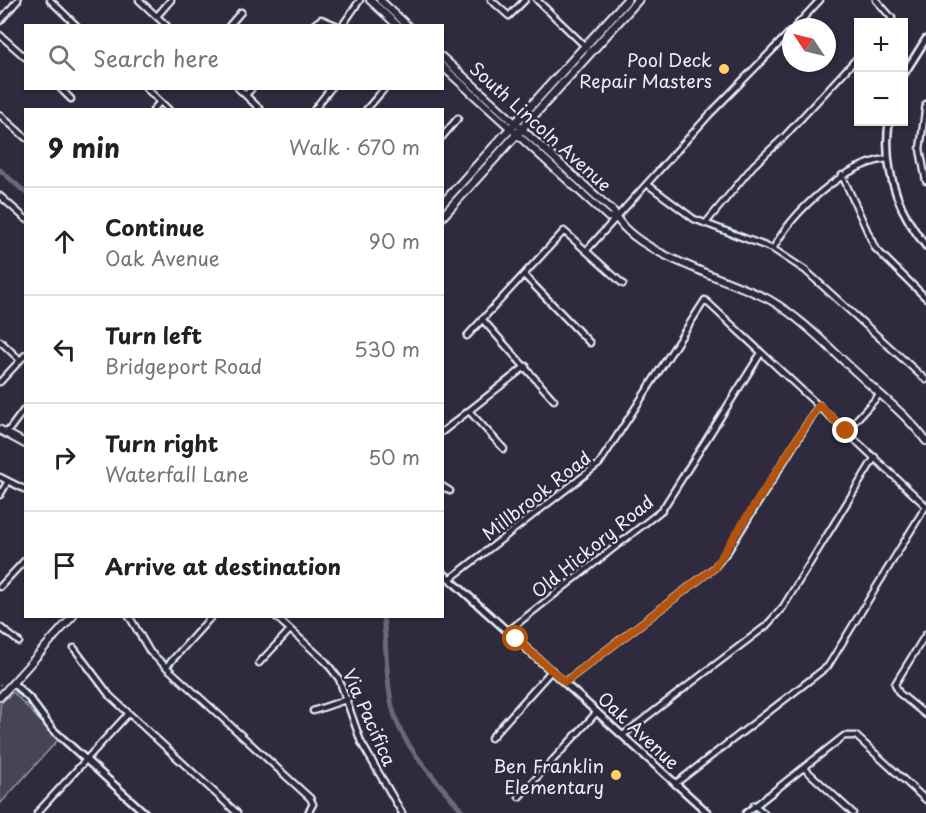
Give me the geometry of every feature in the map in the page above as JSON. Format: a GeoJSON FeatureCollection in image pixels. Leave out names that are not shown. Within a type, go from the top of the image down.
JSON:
{"type":"FeatureCollection","features":[{"type":"Feature","properties":{"kind":"main road"},"geometry":{"type":"LineString","coordinates":[[370,0],[396,24]]}},
{"type":"Feature","properties":{"kind":"main road"},"geometry":{"type":"LineString","coordinates":[[380,0],[406,24]]}},
{"type":"Feature","properties":{"kind":"main road"},"geometry":{"type":"LineString","coordinates":[[444,202],[627,0]]}},
{"type":"Feature","properties":{"kind":"main road"},"geometry":{"type":"LineString","coordinates":[[444,215],[638,0]]}},
{"type":"Feature","properties":{"kind":"main road","name":"South Lincoln Avenue"},"geometry":{"type":"LineString","coordinates":[[444,59],[520,132],[614,212],[616,219],[638,238],[683,265],[771,301],[800,321],[916,426],[926,441]]}},
{"type":"Feature","properties":{"kind":"main road","name":"South Lincoln Avenue"},"geometry":{"type":"LineString","coordinates":[[444,68],[513,125]]}},
{"type":"Feature","properties":{"kind":"main road"},"geometry":{"type":"LineString","coordinates":[[3,432],[24,443]]}},
{"type":"Feature","properties":{"kind":"main road"},"geometry":{"type":"LineString","coordinates":[[0,697],[71,618]]}},
{"type":"Feature","properties":{"kind":"street"},"geometry":{"type":"LineString","coordinates":[[0,21],[18,0]]}},
{"type":"Feature","properties":{"kind":"street"},"geometry":{"type":"LineString","coordinates":[[50,0],[75,24]]}},
{"type":"Feature","properties":{"kind":"street"},"geometry":{"type":"LineString","coordinates":[[140,0],[165,24]]}},
{"type":"Feature","properties":{"kind":"street"},"geometry":{"type":"LineString","coordinates":[[157,16],[171,0]]}},
{"type":"Feature","properties":{"kind":"street"},"geometry":{"type":"LineString","coordinates":[[342,24],[360,0]]}},
{"type":"Feature","properties":{"kind":"street"},"geometry":{"type":"LineString","coordinates":[[491,0],[509,16],[525,0]]}},
{"type":"Feature","properties":{"kind":"street"},"geometry":{"type":"LineString","coordinates":[[537,0],[591,51]]}},
{"type":"Feature","properties":{"kind":"street"},"geometry":{"type":"LineString","coordinates":[[803,18],[820,0]]}},
{"type":"Feature","properties":{"kind":"street"},"geometry":{"type":"LineString","coordinates":[[876,0],[889,11],[891,18]]}},
{"type":"Feature","properties":{"kind":"street"},"geometry":{"type":"LineString","coordinates":[[231,24],[241,12]]}},
{"type":"Feature","properties":{"kind":"street"},"geometry":{"type":"LineString","coordinates":[[315,24],[321,19],[335,24]]}},
{"type":"Feature","properties":{"kind":"street"},"geometry":{"type":"LineString","coordinates":[[0,35],[24,56]]}},
{"type":"Feature","properties":{"kind":"street"},"geometry":{"type":"LineString","coordinates":[[904,72],[926,39]]}},
{"type":"Feature","properties":{"kind":"street"},"geometry":{"type":"LineString","coordinates":[[586,251],[782,41]]}},
{"type":"Feature","properties":{"kind":"street"},"geometry":{"type":"LineString","coordinates":[[705,224],[753,166],[784,138],[854,61]]}},
{"type":"Feature","properties":{"kind":"street"},"geometry":{"type":"LineString","coordinates":[[62,90],[71,99]]}},
{"type":"Feature","properties":{"kind":"street"},"geometry":{"type":"LineString","coordinates":[[148,90],[167,108]]}},
{"type":"Feature","properties":{"kind":"street"},"geometry":{"type":"LineString","coordinates":[[240,90],[259,108]]}},
{"type":"Feature","properties":{"kind":"street"},"geometry":{"type":"LineString","coordinates":[[246,95],[250,90]]}},
{"type":"Feature","properties":{"kind":"street"},"geometry":{"type":"LineString","coordinates":[[316,108],[329,90]]}},
{"type":"Feature","properties":{"kind":"street"},"geometry":{"type":"LineString","coordinates":[[368,108],[383,90]]}},
{"type":"Feature","properties":{"kind":"street"},"geometry":{"type":"LineString","coordinates":[[155,108],[160,102]]}},
{"type":"Feature","properties":{"kind":"street"},"geometry":{"type":"LineString","coordinates":[[926,104],[920,148],[926,181]]}},
{"type":"Feature","properties":{"kind":"street"},"geometry":{"type":"LineString","coordinates":[[0,115],[24,136]]}},
{"type":"Feature","properties":{"kind":"street"},"geometry":{"type":"LineString","coordinates":[[444,135],[458,118]]}},
{"type":"Feature","properties":{"kind":"street"},"geometry":{"type":"LineString","coordinates":[[889,126],[887,159],[894,192],[926,246]]}},
{"type":"Feature","properties":{"kind":"street"},"geometry":{"type":"LineString","coordinates":[[773,249],[781,235],[830,183],[857,166],[887,159]]}},
{"type":"Feature","properties":{"kind":"street"},"geometry":{"type":"LineString","coordinates":[[842,175],[875,248],[926,298]]}},
{"type":"Feature","properties":{"kind":"street"},"geometry":{"type":"LineString","coordinates":[[647,184],[674,206],[705,224],[773,249],[827,289],[926,380]]}},
{"type":"Feature","properties":{"kind":"street"},"geometry":{"type":"LineString","coordinates":[[0,196],[24,217]]}},
{"type":"Feature","properties":{"kind":"street"},"geometry":{"type":"LineString","coordinates":[[466,336],[564,231],[623,284]]}},
{"type":"Feature","properties":{"kind":"street"},"geometry":{"type":"LineString","coordinates":[[524,275],[590,343]]}},
{"type":"Feature","properties":{"kind":"street","name":"Millbrook Road"},"geometry":{"type":"LineString","coordinates":[[450,579],[599,464],[705,300],[761,353]]}},
{"type":"Feature","properties":{"kind":"street"},"geometry":{"type":"LineString","coordinates":[[482,319],[554,400]]}},
{"type":"Feature","properties":{"kind":"street"},"geometry":{"type":"LineString","coordinates":[[0,341],[20,360]]}},
{"type":"Feature","properties":{"kind":"street"},"geometry":{"type":"LineString","coordinates":[[675,784],[828,666],[926,506],[761,353]]}},
{"type":"Feature","properties":{"kind":"street","name":"Old Hickory Road"},"geometry":{"type":"LineString","coordinates":[[508,631],[662,510],[761,353]]}},
{"type":"Feature","properties":{"kind":"street"},"geometry":{"type":"LineString","coordinates":[[0,382],[24,356]]}},
{"type":"Feature","properties":{"kind":"street"},"geometry":{"type":"LineString","coordinates":[[444,430],[526,366]]}},
{"type":"Feature","properties":{"kind":"street"},"geometry":{"type":"LineString","coordinates":[[846,431],[880,394]]}},
{"type":"Feature","properties":{"kind":"street"},"geometry":{"type":"LineString","coordinates":[[565,682],[714,568],[819,405]]}},
{"type":"Feature","properties":{"kind":"street"},"geometry":{"type":"LineString","coordinates":[[3,432],[24,409]]}},
{"type":"Feature","properties":{"kind":"street"},"geometry":{"type":"LineString","coordinates":[[469,411],[504,449]]}},
{"type":"Feature","properties":{"kind":"street"},"geometry":{"type":"LineString","coordinates":[[622,735],[766,626],[783,606],[875,457]]}},
{"type":"Feature","properties":{"kind":"street"},"geometry":{"type":"LineString","coordinates":[[0,477],[24,489]]}},
{"type":"Feature","properties":{"kind":"street"},"geometry":{"type":"LineString","coordinates":[[0,495],[8,481]]}},
{"type":"Feature","properties":{"kind":"street"},"geometry":{"type":"LineString","coordinates":[[444,487],[450,491]]}},
{"type":"Feature","properties":{"kind":"street"},"geometry":{"type":"LineString","coordinates":[[0,586],[24,562]]}},
{"type":"Feature","properties":{"kind":"street","name":"Oak Avenue"},"geometry":{"type":"LineString","coordinates":[[444,574],[708,813]]}},
{"type":"Feature","properties":{"kind":"street"},"geometry":{"type":"LineString","coordinates":[[130,618],[150,652],[310,798],[313,804],[308,813]]}},
{"type":"Feature","properties":{"kind":"street"},"geometry":{"type":"LineString","coordinates":[[166,667],[210,618]]}},
{"type":"Feature","properties":{"kind":"street","name":"Via Pacifica"},"geometry":{"type":"LineString","coordinates":[[277,618],[326,662],[339,680],[348,699],[361,742],[402,813]]}},
{"type":"Feature","properties":{"kind":"street"},"geometry":{"type":"LineString","coordinates":[[0,627],[19,642]]}},
{"type":"Feature","properties":{"kind":"street"},"geometry":{"type":"LineString","coordinates":[[259,663],[290,630]]}},
{"type":"Feature","properties":{"kind":"street"},"geometry":{"type":"LineString","coordinates":[[926,634],[895,684],[899,693],[926,715]]}},
{"type":"Feature","properties":{"kind":"street"},"geometry":{"type":"LineString","coordinates":[[74,648],[99,684],[128,714],[237,813]]}},
{"type":"Feature","properties":{"kind":"street"},"geometry":{"type":"LineString","coordinates":[[490,738],[552,670]]}},
{"type":"Feature","properties":{"kind":"street"},"geometry":{"type":"LineString","coordinates":[[13,683],[29,698],[52,729],[145,813]]}},
{"type":"Feature","properties":{"kind":"street"},"geometry":{"type":"LineString","coordinates":[[313,711],[348,699]]}},
{"type":"Feature","properties":{"kind":"street"},"geometry":{"type":"LineString","coordinates":[[519,797],[597,712]]}},
{"type":"Feature","properties":{"kind":"street"},"geometry":{"type":"LineString","coordinates":[[41,812],[128,714]]}},
{"type":"Feature","properties":{"kind":"street"},"geometry":{"type":"LineString","coordinates":[[746,813],[844,736],[850,735],[856,736],[926,800]]}},
{"type":"Feature","properties":{"kind":"street"},"geometry":{"type":"LineString","coordinates":[[804,768],[853,813]]}},
{"type":"Feature","properties":{"kind":"street"},"geometry":{"type":"LineString","coordinates":[[754,805],[764,813]]}},
{"type":"Feature","properties":{"kind":"shaded area"},"geometry":{"type":"Polygon","coordinates":[[[13,692],[58,740],[0,804],[0,704],[13,692]]]}},
{"type":"Feature","properties":{"kind":"waterway"},"geometry":{"type":"LineString","coordinates":[[0,170],[24,191]]}},
{"type":"Feature","properties":{"kind":"waterway"},"geometry":{"type":"LineString","coordinates":[[383,618],[389,687],[398,724],[413,752],[464,813]]}},
{"type":"Feature","properties":{"kind":"place","name":"Pool Deck Repair Masters"},"geometry":{"type":"Point","coordinates":[724,69]}},
{"type":"Feature","properties":{"kind":"place","name":"Ben Franklin Elementary"},"geometry":{"type":"Point","coordinates":[616,775]}},
{"type":"Feature","properties":{"kind":"route"},"geometry":{"type":"LineString","coordinates":[[516,639],[565,682],[714,568],[728,551],[790,448],[819,405],[846,431]]}}]}
